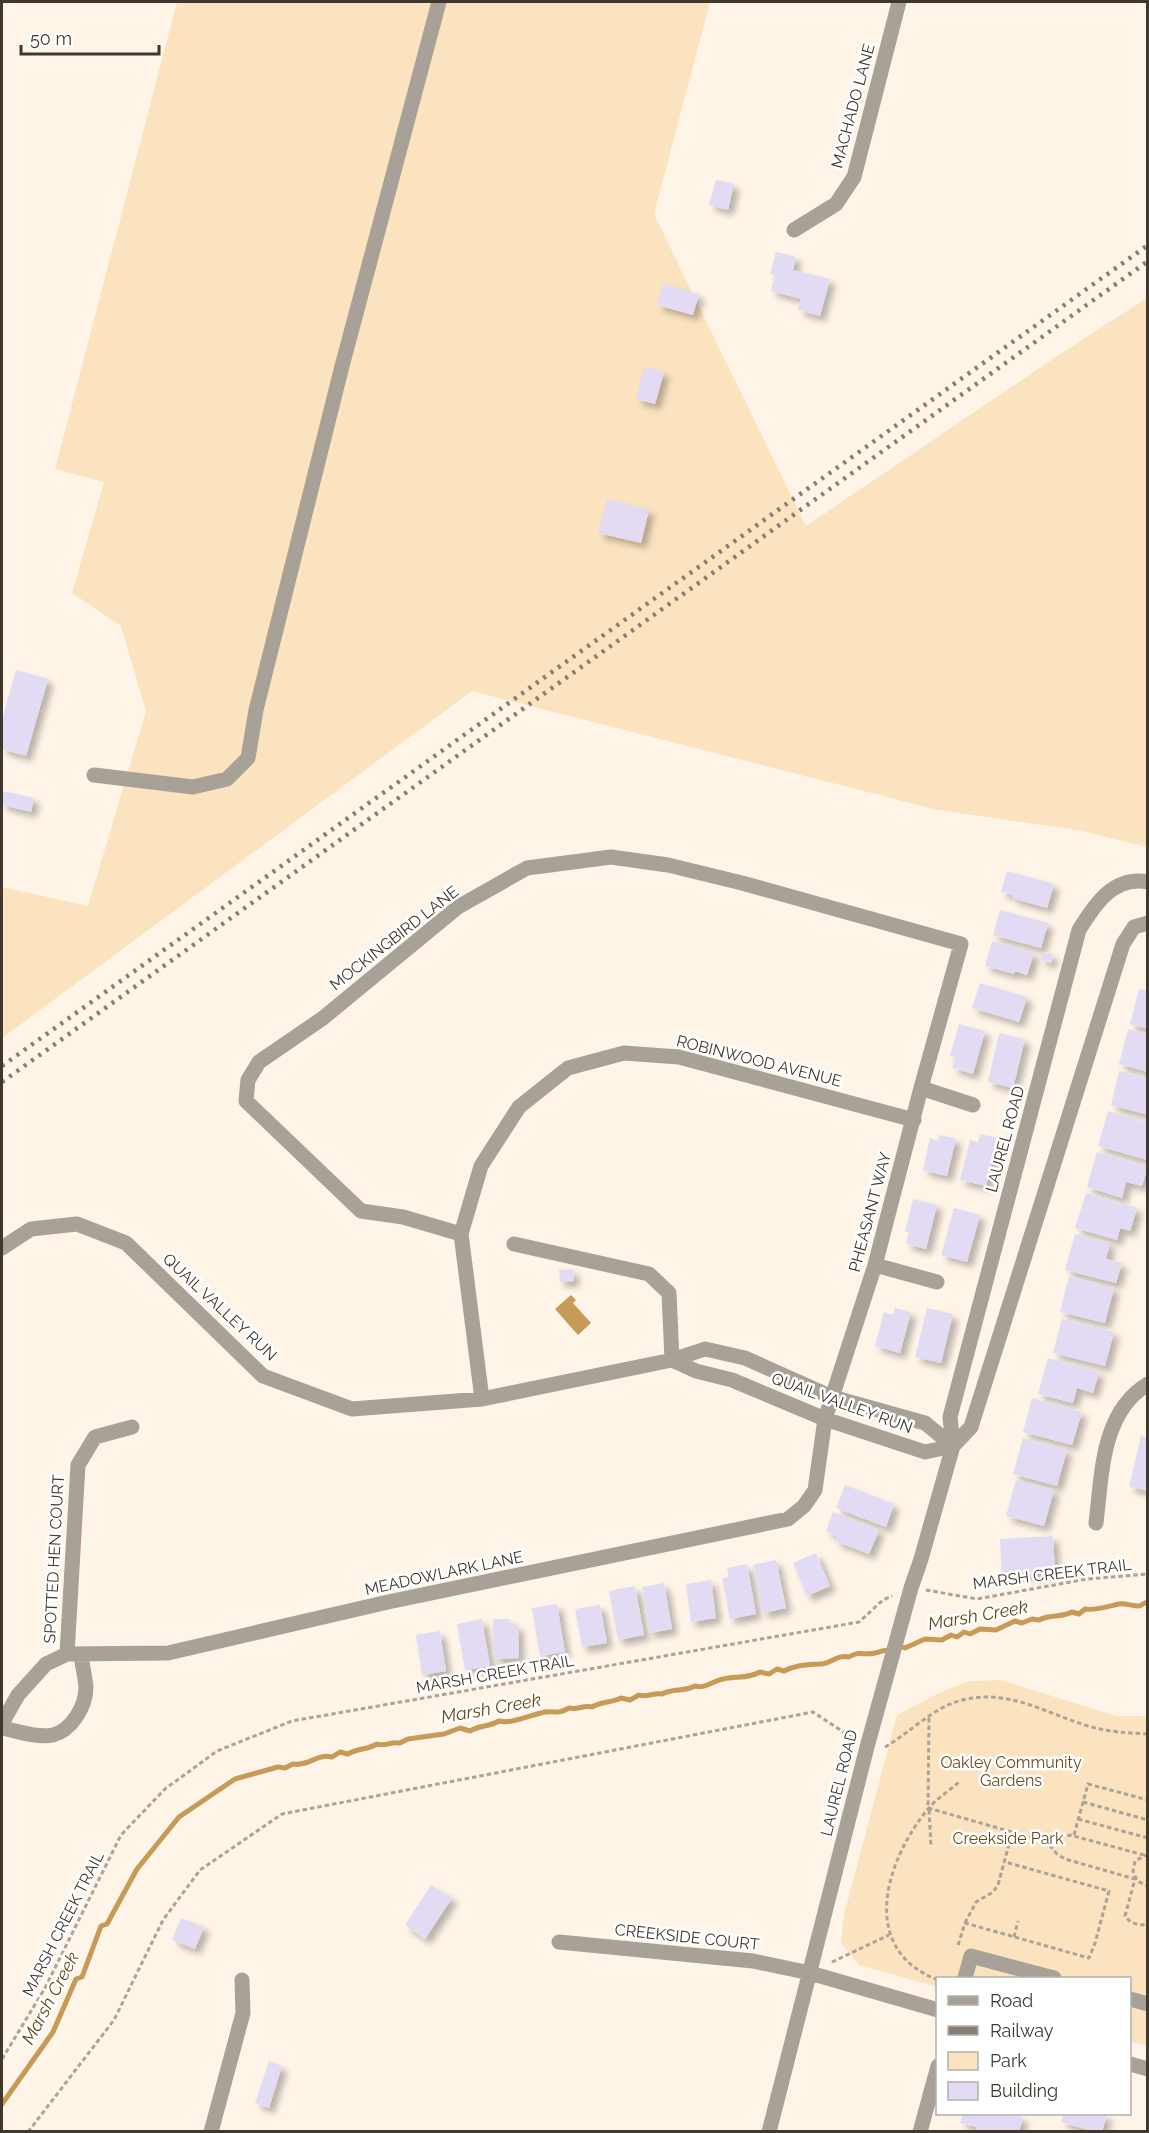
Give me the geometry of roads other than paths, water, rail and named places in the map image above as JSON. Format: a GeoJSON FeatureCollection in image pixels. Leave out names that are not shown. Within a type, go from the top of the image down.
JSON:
{"type":"FeatureCollection","features":[{"type":"Feature","properties":{"kind":"street"},"geometry":{"type":"LineString","coordinates":[[94,775],[193,787],[227,779],[248,758],[256,710],[341,370],[439,2]]}},
{"type":"Feature","properties":{"kind":"street","name":"MACHADO LANE"},"geometry":{"type":"LineString","coordinates":[[795,230],[836,204],[854,177],[899,2]]}},
{"type":"Feature","properties":{"kind":"street","name":"MOCKINGBIRD LANE"},"geometry":{"type":"LineString","coordinates":[[461,1234],[403,1217],[362,1210],[246,1101],[248,1080],[259,1062],[322,1018],[458,907],[526,868],[611,857],[668,865],[742,883],[961,944]]}},
{"type":"Feature","properties":{"kind":"street","name":"LAUREL ROAD"},"geometry":{"type":"LineString","coordinates":[[769,2132],[879,1701],[953,1446],[950,1417],[1079,930],[1092,910],[1113,888],[1126,881],[1148,882]]}},
{"type":"Feature","properties":{"kind":"street","name":"LAUREL ROAD"},"geometry":{"type":"LineString","coordinates":[[953,1446],[971,1428],[1123,944],[1134,927],[1148,923]]}},
{"type":"Feature","properties":{"kind":"street","name":"PHEASANT WAY"},"geometry":{"type":"LineString","coordinates":[[815,1490],[825,1419],[875,1265],[961,944]]}},
{"type":"Feature","properties":{"kind":"street","name":"ROBINWOOD AVENUE"},"geometry":{"type":"LineString","coordinates":[[482,1399],[461,1234],[481,1166],[519,1107],[568,1068],[624,1053],[679,1057],[914,1120]]}},
{"type":"Feature","properties":{"kind":"street"},"geometry":{"type":"LineString","coordinates":[[921,1088],[973,1105]]}},
{"type":"Feature","properties":{"kind":"street","name":"QUAIL VALLEY RUN"},"geometry":{"type":"LineString","coordinates":[[2,1248],[31,1229],[77,1224],[126,1243],[263,1376],[352,1409],[482,1399],[672,1360],[705,1349],[744,1358],[832,1397],[925,1423],[953,1446]]}},
{"type":"Feature","properties":{"kind":"street"},"geometry":{"type":"LineString","coordinates":[[514,1244],[649,1274],[669,1293],[672,1360]]}},
{"type":"Feature","properties":{"kind":"street"},"geometry":{"type":"LineString","coordinates":[[875,1265],[938,1282]]}},
{"type":"Feature","properties":{"kind":"street","name":"QUAIL VALLEY RUN"},"geometry":{"type":"LineString","coordinates":[[672,1360],[696,1371],[732,1380],[825,1419],[925,1452],[953,1446]]}},
{"type":"Feature","properties":{"kind":"street"},"geometry":{"type":"LineString","coordinates":[[1096,1523],[1103,1461],[1113,1428],[1121,1408],[1135,1392],[1148,1384]]}},
{"type":"Feature","properties":{"kind":"street","name":"SPOTTED HEN COURT"},"geometry":{"type":"LineString","coordinates":[[74,1654],[78,1465],[95,1437],[132,1427]]}},
{"type":"Feature","properties":{"kind":"street","name":"MEADOWLARK LANE"},"geometry":{"type":"LineString","coordinates":[[74,1654],[168,1653],[388,1602],[788,1519],[804,1506],[815,1490]]}},
{"type":"Feature","properties":{"kind":"street"},"geometry":{"type":"LineString","coordinates":[[2,1723],[18,1695],[46,1664],[74,1654],[86,1689],[78,1715],[66,1728],[53,1735],[32,1735],[2,1728]]}},
{"type":"Feature","properties":{"kind":"street","name":"CREEKSIDE COURT"},"geometry":{"type":"LineString","coordinates":[[559,1942],[753,1961],[810,1973],[936,2009]]}},
{"type":"Feature","properties":{"kind":"street"},"geometry":{"type":"LineString","coordinates":[[965,1977],[971,1956],[1049,1977]]}},
{"type":"Feature","properties":{"kind":"street"},"geometry":{"type":"LineString","coordinates":[[211,2132],[243,2013],[242,1980]]}},
{"type":"Feature","properties":{"kind":"street"},"geometry":{"type":"LineString","coordinates":[[1131,1999],[1148,2004]]}},
{"type":"Feature","properties":{"kind":"street"},"geometry":{"type":"LineString","coordinates":[[1131,2064],[1148,2069]]}},
{"type":"Feature","properties":{"kind":"street"},"geometry":{"type":"LineString","coordinates":[[920,2132],[936,2073]]}},
{"type":"Feature","properties":{"kind":"waterway","name":"Marsh Creek"},"geometry":{"type":"LineString","coordinates":[[2,2104],[53,2032],[76,1979],[82,1977],[101,1926],[107,1924],[137,1869],[179,1817],[235,1779],[278,1767],[285,1768],[293,1764],[303,1764],[322,1757],[332,1757],[340,1752],[348,1754],[377,1744],[400,1743],[408,1739],[444,1734],[460,1728],[470,1731],[499,1721],[514,1721],[545,1712],[592,1707],[621,1698],[630,1700],[639,1695],[662,1694],[760,1672],[769,1674],[777,1669],[784,1671],[802,1665],[825,1664],[845,1656],[890,1651],[899,1646],[905,1648],[925,1639],[942,1640],[951,1635],[957,1637],[964,1632],[970,1634],[980,1629],[996,1630],[1015,1621],[1022,1623],[1072,1612],[1079,1614],[1085,1609],[1121,1604],[1139,1606],[1148,1602]]}},
{"type":"Feature","properties":{"kind":"railway"},"geometry":{"type":"LineString","coordinates":[[2,1066],[1148,245]]}},
{"type":"Feature","properties":{"kind":"railway"},"geometry":{"type":"LineString","coordinates":[[2,1082],[1148,261]]}},
{"type":"Feature","properties":{"kind":"park label","name":"Oakley Community Gardens"},"geometry":{"type":"Point","coordinates":[1011,1771]}},
{"type":"Feature","properties":{"kind":"park label","name":"Creekside Park"},"geometry":{"type":"Point","coordinates":[1008,1838]}}]}
